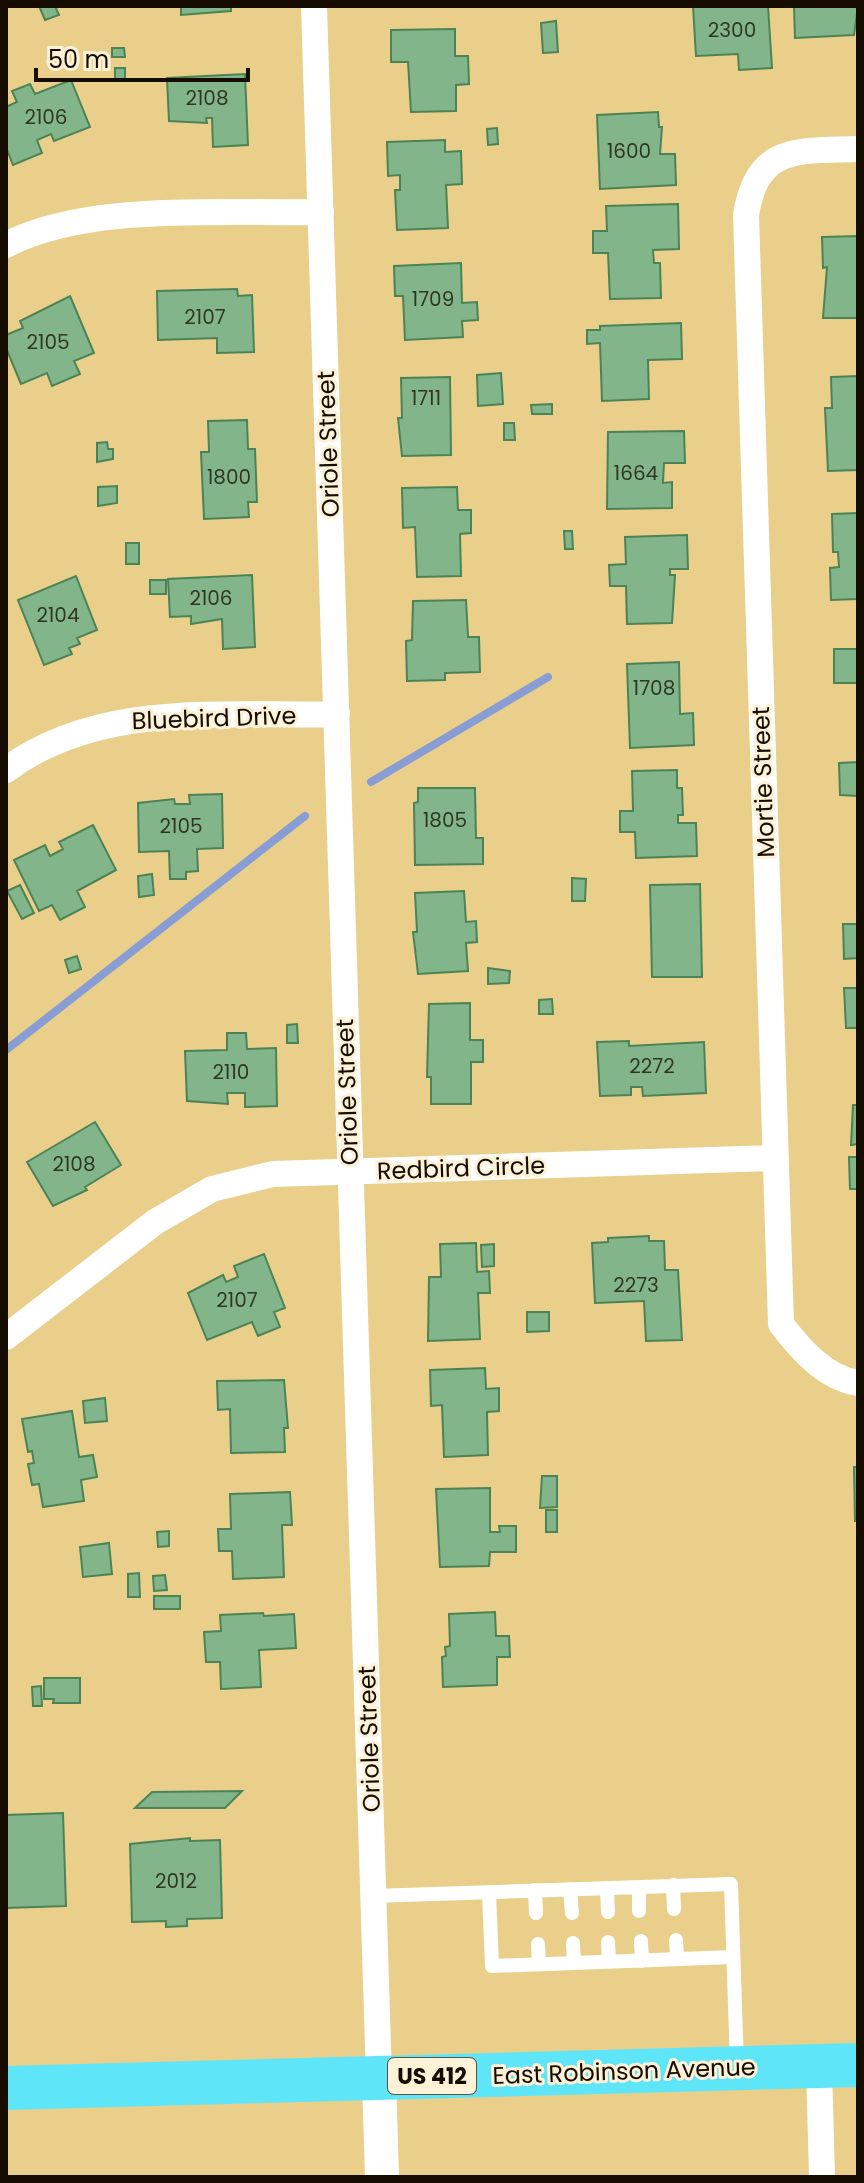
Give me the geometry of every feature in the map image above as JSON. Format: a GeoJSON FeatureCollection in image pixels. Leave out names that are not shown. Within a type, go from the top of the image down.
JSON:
{"type":"FeatureCollection","features":[{"type":"Feature","properties":{"kind":"highway","name":"East Robinson Avenue"},"geometry":{"type":"LineString","coordinates":[[6,2088],[838,2065]]}},
{"type":"Feature","properties":{"kind":"street","name":"Oriole Street"},"geometry":{"type":"LineString","coordinates":[[314,6],[382,2177]]}},
{"type":"Feature","properties":{"kind":"street","name":"Mortie Street"},"geometry":{"type":"LineString","coordinates":[[846,1379],[797,1345],[781,1324],[746,215],[750,189],[760,170],[778,158],[799,151],[858,149]]}},
{"type":"Feature","properties":{"kind":"street"},"geometry":{"type":"LineString","coordinates":[[6,245],[31,232],[96,217],[321,212]]}},
{"type":"Feature","properties":{"kind":"street","name":"Bluebird Drive"},"geometry":{"type":"LineString","coordinates":[[6,770],[73,732],[134,719],[337,714]]}},
{"type":"Feature","properties":{"kind":"street","name":"Redbird Circle"},"geometry":{"type":"LineString","coordinates":[[6,1337],[155,1222],[212,1189],[273,1174],[774,1158]]}},
{"type":"Feature","properties":{"kind":"street"},"geometry":{"type":"LineString","coordinates":[[822,2177],[838,2065]]}},
{"type":"Feature","properties":{"kind":"lane"},"geometry":{"type":"LineString","coordinates":[[373,1896],[731,1884],[737,2068]]}},
{"type":"Feature","properties":{"kind":"lane"},"geometry":{"type":"LineString","coordinates":[[673,1885],[674,1909]]}},
{"type":"Feature","properties":{"kind":"lane"},"geometry":{"type":"LineString","coordinates":[[639,1887],[639,1911]]}},
{"type":"Feature","properties":{"kind":"lane"},"geometry":{"type":"LineString","coordinates":[[607,1888],[608,1912]]}},
{"type":"Feature","properties":{"kind":"lane"},"geometry":{"type":"LineString","coordinates":[[570,1889],[572,1913]]}},
{"type":"Feature","properties":{"kind":"lane"},"geometry":{"type":"LineString","coordinates":[[535,1890],[536,1913]]}},
{"type":"Feature","properties":{"kind":"lane"},"geometry":{"type":"LineString","coordinates":[[489,1892],[492,1966],[733,1957]]}},
{"type":"Feature","properties":{"kind":"lane"},"geometry":{"type":"LineString","coordinates":[[676,1940],[677,1959]]}},
{"type":"Feature","properties":{"kind":"lane"},"geometry":{"type":"LineString","coordinates":[[641,1941],[642,1961]]}},
{"type":"Feature","properties":{"kind":"lane"},"geometry":{"type":"LineString","coordinates":[[608,1942],[609,1962]]}},
{"type":"Feature","properties":{"kind":"lane"},"geometry":{"type":"LineString","coordinates":[[573,1943],[574,1963]]}},
{"type":"Feature","properties":{"kind":"lane"},"geometry":{"type":"LineString","coordinates":[[538,1944],[539,1964]]}},
{"type":"Feature","properties":{"kind":"building"},"geometry":{"type":"Polygon","coordinates":[[[39,6],[55,6],[59,15],[45,20],[39,6]]]}},
{"type":"Feature","properties":{"kind":"building"},"geometry":{"type":"Polygon","coordinates":[[[181,6],[231,6],[231,11],[181,15],[181,6]]]}},
{"type":"Feature","properties":{"kind":"building"},"geometry":{"type":"Polygon","coordinates":[[[693,6],[768,6],[772,68],[739,70],[738,54],[696,56],[693,6]]]}},
{"type":"Feature","properties":{"kind":"building"},"geometry":{"type":"Polygon","coordinates":[[[794,6],[858,6],[854,35],[795,38],[794,6]]]}},
{"type":"Feature","properties":{"kind":"building"},"geometry":{"type":"Polygon","coordinates":[[[556,21],[558,52],[543,53],[541,23],[556,21]]]}},
{"type":"Feature","properties":{"kind":"building"},"geometry":{"type":"Polygon","coordinates":[[[455,29],[455,56],[468,56],[469,84],[456,85],[456,111],[411,112],[408,62],[391,62],[391,30],[455,29]]]}},
{"type":"Feature","properties":{"kind":"building"},"geometry":{"type":"Polygon","coordinates":[[[112,48],[124,48],[125,57],[112,57],[112,48]]]}},
{"type":"Feature","properties":{"kind":"building"},"geometry":{"type":"Polygon","coordinates":[[[115,68],[125,68],[125,81],[115,81],[115,68]]]}},
{"type":"Feature","properties":{"kind":"building"},"geometry":{"type":"Polygon","coordinates":[[[245,74],[248,145],[213,147],[212,118],[206,118],[207,123],[169,121],[167,78],[245,74]]]}},
{"type":"Feature","properties":{"kind":"building"},"geometry":{"type":"Polygon","coordinates":[[[71,80],[90,127],[54,141],[51,134],[37,140],[42,153],[13,165],[6,147],[6,107],[17,102],[12,91],[30,84],[35,94],[71,80]]]}},
{"type":"Feature","properties":{"kind":"building"},"geometry":{"type":"Polygon","coordinates":[[[658,112],[659,127],[662,127],[660,154],[675,154],[676,185],[600,189],[597,115],[658,112]]]}},
{"type":"Feature","properties":{"kind":"building"},"geometry":{"type":"Polygon","coordinates":[[[497,128],[498,144],[488,145],[487,129],[497,128]]]}},
{"type":"Feature","properties":{"kind":"building"},"geometry":{"type":"Polygon","coordinates":[[[445,140],[445,152],[461,151],[462,184],[446,185],[448,228],[397,230],[395,190],[400,190],[400,175],[388,176],[387,142],[445,140]]]}},
{"type":"Feature","properties":{"kind":"building"},"geometry":{"type":"Polygon","coordinates":[[[678,204],[679,249],[653,250],[654,263],[660,263],[661,298],[610,299],[608,253],[593,253],[593,231],[607,231],[606,206],[678,204]]]}},
{"type":"Feature","properties":{"kind":"building"},"geometry":{"type":"Polygon","coordinates":[[[858,236],[858,318],[823,318],[827,267],[823,268],[822,237],[858,236]]]}},
{"type":"Feature","properties":{"kind":"building"},"geometry":{"type":"Polygon","coordinates":[[[461,263],[462,303],[477,302],[478,320],[462,321],[463,337],[405,340],[403,296],[395,296],[394,266],[461,263]]]}},
{"type":"Feature","properties":{"kind":"building"},"geometry":{"type":"Polygon","coordinates":[[[237,289],[238,296],[252,295],[254,352],[217,353],[217,338],[158,340],[157,291],[237,289]]]}},
{"type":"Feature","properties":{"kind":"building"},"geometry":{"type":"Polygon","coordinates":[[[70,296],[94,353],[74,361],[80,374],[52,386],[47,373],[21,384],[6,348],[6,335],[23,328],[20,321],[70,296]]]}},
{"type":"Feature","properties":{"kind":"building"},"geometry":{"type":"Polygon","coordinates":[[[681,323],[682,359],[648,360],[649,399],[602,401],[600,343],[587,344],[587,330],[600,330],[600,326],[681,323]]]}},
{"type":"Feature","properties":{"kind":"building"},"geometry":{"type":"Polygon","coordinates":[[[501,373],[503,404],[478,406],[477,375],[501,373]]]}},
{"type":"Feature","properties":{"kind":"building"},"geometry":{"type":"Polygon","coordinates":[[[858,376],[858,470],[828,471],[825,408],[832,408],[831,377],[858,376]]]}},
{"type":"Feature","properties":{"kind":"building"},"geometry":{"type":"Polygon","coordinates":[[[450,377],[451,455],[402,456],[398,418],[402,418],[401,378],[450,377]]]}},
{"type":"Feature","properties":{"kind":"building"},"geometry":{"type":"Polygon","coordinates":[[[552,404],[552,414],[532,414],[531,405],[552,404]]]}},
{"type":"Feature","properties":{"kind":"building"},"geometry":{"type":"Polygon","coordinates":[[[247,420],[248,449],[255,449],[257,502],[248,502],[249,517],[204,519],[201,452],[209,452],[208,421],[247,420]]]}},
{"type":"Feature","properties":{"kind":"building"},"geometry":{"type":"Polygon","coordinates":[[[504,423],[514,423],[515,440],[504,440],[504,423]]]}},
{"type":"Feature","properties":{"kind":"building"},"geometry":{"type":"Polygon","coordinates":[[[684,431],[685,463],[664,463],[663,483],[672,482],[672,508],[607,509],[608,432],[684,431]]]}},
{"type":"Feature","properties":{"kind":"building"},"geometry":{"type":"Polygon","coordinates":[[[107,442],[108,449],[113,449],[113,459],[97,462],[97,443],[107,442]]]}},
{"type":"Feature","properties":{"kind":"building"},"geometry":{"type":"Polygon","coordinates":[[[117,486],[117,503],[98,506],[98,487],[117,486]]]}},
{"type":"Feature","properties":{"kind":"building"},"geometry":{"type":"Polygon","coordinates":[[[457,487],[458,510],[471,510],[471,533],[460,534],[461,576],[417,577],[415,527],[403,528],[402,488],[457,487]]]}},
{"type":"Feature","properties":{"kind":"building"},"geometry":{"type":"Polygon","coordinates":[[[858,513],[858,599],[831,600],[830,568],[839,567],[838,552],[833,552],[832,514],[858,513]]]}},
{"type":"Feature","properties":{"kind":"building"},"geometry":{"type":"Polygon","coordinates":[[[564,531],[572,531],[573,549],[565,549],[564,531]]]}},
{"type":"Feature","properties":{"kind":"building"},"geometry":{"type":"Polygon","coordinates":[[[687,535],[688,569],[670,569],[670,575],[675,575],[672,623],[627,624],[626,586],[610,586],[609,565],[626,564],[625,537],[687,535]]]}},
{"type":"Feature","properties":{"kind":"building"},"geometry":{"type":"Polygon","coordinates":[[[126,543],[139,543],[139,564],[126,564],[126,543]]]}},
{"type":"Feature","properties":{"kind":"building"},"geometry":{"type":"Polygon","coordinates":[[[252,575],[255,647],[223,649],[222,619],[191,624],[191,616],[170,617],[168,579],[252,575]]]}},
{"type":"Feature","properties":{"kind":"building"},"geometry":{"type":"Polygon","coordinates":[[[76,576],[97,630],[77,638],[80,644],[69,648],[72,654],[44,665],[18,600],[76,576]]]}},
{"type":"Feature","properties":{"kind":"building"},"geometry":{"type":"Polygon","coordinates":[[[150,580],[166,580],[166,594],[150,594],[150,580]]]}},
{"type":"Feature","properties":{"kind":"building"},"geometry":{"type":"Polygon","coordinates":[[[466,600],[468,637],[479,637],[480,672],[445,673],[445,680],[407,681],[406,641],[412,640],[413,601],[466,600]]]}},
{"type":"Feature","properties":{"kind":"building"},"geometry":{"type":"Polygon","coordinates":[[[834,649],[858,649],[858,683],[834,683],[834,649]]]}},
{"type":"Feature","properties":{"kind":"building"},"geometry":{"type":"Polygon","coordinates":[[[679,662],[680,714],[693,713],[694,745],[630,748],[627,664],[679,662]]]}},
{"type":"Feature","properties":{"kind":"building"},"geometry":{"type":"Polygon","coordinates":[[[858,762],[858,796],[840,795],[839,763],[858,762]]]}},
{"type":"Feature","properties":{"kind":"building"},"geometry":{"type":"Polygon","coordinates":[[[677,770],[677,788],[682,788],[683,815],[678,815],[678,823],[696,823],[697,856],[636,858],[635,832],[620,832],[620,811],[633,811],[632,771],[677,770]]]}},
{"type":"Feature","properties":{"kind":"building"},"geometry":{"type":"Polygon","coordinates":[[[418,788],[475,788],[476,838],[483,838],[483,864],[415,865],[414,803],[418,802],[418,788]]]}},
{"type":"Feature","properties":{"kind":"building"},"geometry":{"type":"Polygon","coordinates":[[[222,794],[223,848],[197,849],[198,871],[186,872],[186,879],[170,879],[169,851],[139,852],[138,803],[174,799],[175,804],[190,804],[189,795],[222,794]]]}},
{"type":"Feature","properties":{"kind":"building"},"geometry":{"type":"Polygon","coordinates":[[[93,825],[116,870],[77,891],[85,907],[60,920],[52,905],[39,911],[14,860],[45,845],[50,856],[63,849],[59,842],[93,825]]]}},
{"type":"Feature","properties":{"kind":"building"},"geometry":{"type":"Polygon","coordinates":[[[152,874],[154,895],[139,897],[138,876],[152,874]]]}},
{"type":"Feature","properties":{"kind":"building"},"geometry":{"type":"Polygon","coordinates":[[[572,878],[586,879],[585,901],[572,901],[572,878]]]}},
{"type":"Feature","properties":{"kind":"building"},"geometry":{"type":"Polygon","coordinates":[[[700,884],[702,977],[652,977],[650,885],[700,884]]]}},
{"type":"Feature","properties":{"kind":"building"},"geometry":{"type":"Polygon","coordinates":[[[20,885],[34,913],[22,919],[7,891],[20,885]]]}},
{"type":"Feature","properties":{"kind":"building"},"geometry":{"type":"Polygon","coordinates":[[[464,891],[466,922],[476,921],[477,942],[466,943],[468,971],[418,974],[413,932],[417,932],[415,893],[464,891]]]}},
{"type":"Feature","properties":{"kind":"building"},"geometry":{"type":"Polygon","coordinates":[[[843,924],[858,924],[858,958],[844,959],[843,924]]]}},
{"type":"Feature","properties":{"kind":"building"},"geometry":{"type":"Polygon","coordinates":[[[77,956],[81,969],[69,973],[65,960],[77,956]]]}},
{"type":"Feature","properties":{"kind":"building"},"geometry":{"type":"Polygon","coordinates":[[[488,968],[510,971],[509,983],[488,984],[488,968]]]}},
{"type":"Feature","properties":{"kind":"building"},"geometry":{"type":"Polygon","coordinates":[[[844,988],[858,988],[858,1028],[846,1028],[844,988]]]}},
{"type":"Feature","properties":{"kind":"building"},"geometry":{"type":"Polygon","coordinates":[[[552,999],[553,1014],[539,1014],[539,1000],[552,999]]]}},
{"type":"Feature","properties":{"kind":"building"},"geometry":{"type":"Polygon","coordinates":[[[470,1003],[470,1040],[483,1040],[483,1062],[471,1062],[471,1104],[431,1104],[431,1077],[427,1077],[429,1004],[470,1003]]]}},
{"type":"Feature","properties":{"kind":"building"},"geometry":{"type":"Polygon","coordinates":[[[297,1024],[298,1043],[287,1043],[287,1025],[297,1024]]]}},
{"type":"Feature","properties":{"kind":"building"},"geometry":{"type":"Polygon","coordinates":[[[227,1033],[246,1033],[247,1049],[276,1048],[277,1106],[245,1107],[245,1093],[227,1093],[228,1104],[187,1101],[185,1051],[227,1050],[227,1033]]]}},
{"type":"Feature","properties":{"kind":"building"},"geometry":{"type":"Polygon","coordinates":[[[629,1041],[629,1046],[704,1042],[706,1093],[643,1096],[642,1087],[631,1087],[631,1095],[600,1096],[597,1042],[629,1041]]]}},
{"type":"Feature","properties":{"kind":"building"},"geometry":{"type":"Polygon","coordinates":[[[853,1105],[858,1105],[858,1144],[851,1145],[853,1105]]]}},
{"type":"Feature","properties":{"kind":"building"},"geometry":{"type":"Polygon","coordinates":[[[95,1122],[121,1165],[85,1187],[87,1190],[53,1206],[27,1162],[95,1122]]]}},
{"type":"Feature","properties":{"kind":"building"},"geometry":{"type":"Polygon","coordinates":[[[849,1157],[858,1157],[858,1189],[850,1189],[849,1157]]]}},
{"type":"Feature","properties":{"kind":"building"},"geometry":{"type":"Polygon","coordinates":[[[649,1236],[649,1241],[664,1241],[665,1270],[678,1270],[682,1340],[646,1341],[644,1301],[595,1303],[592,1243],[608,1242],[608,1238],[649,1236]]]}},
{"type":"Feature","properties":{"kind":"building"},"geometry":{"type":"Polygon","coordinates":[[[476,1243],[477,1272],[489,1271],[490,1293],[478,1293],[480,1339],[428,1341],[429,1277],[441,1277],[440,1244],[476,1243]]]}},
{"type":"Feature","properties":{"kind":"building"},"geometry":{"type":"Polygon","coordinates":[[[494,1244],[494,1266],[482,1267],[481,1245],[494,1244]]]}},
{"type":"Feature","properties":{"kind":"building"},"geometry":{"type":"Polygon","coordinates":[[[264,1254],[285,1308],[274,1312],[280,1327],[258,1336],[252,1322],[207,1340],[188,1293],[223,1275],[226,1282],[238,1277],[234,1266],[264,1254]]]}},
{"type":"Feature","properties":{"kind":"building"},"geometry":{"type":"Polygon","coordinates":[[[527,1312],[549,1312],[549,1331],[527,1332],[527,1312]]]}},
{"type":"Feature","properties":{"kind":"building"},"geometry":{"type":"Polygon","coordinates":[[[485,1368],[486,1389],[499,1388],[499,1411],[487,1412],[488,1455],[444,1457],[442,1405],[431,1406],[430,1370],[485,1368]]]}},
{"type":"Feature","properties":{"kind":"building"},"geometry":{"type":"Polygon","coordinates":[[[284,1380],[288,1428],[284,1428],[285,1452],[231,1453],[230,1409],[218,1410],[217,1381],[284,1380]]]}},
{"type":"Feature","properties":{"kind":"building"},"geometry":{"type":"Polygon","coordinates":[[[105,1398],[107,1421],[85,1423],[83,1401],[105,1398]]]}},
{"type":"Feature","properties":{"kind":"building"},"geometry":{"type":"Polygon","coordinates":[[[72,1411],[79,1457],[93,1455],[97,1477],[81,1480],[84,1501],[43,1507],[39,1484],[32,1485],[28,1464],[34,1463],[32,1451],[28,1452],[22,1419],[72,1411]]]}},
{"type":"Feature","properties":{"kind":"building"},"geometry":{"type":"Polygon","coordinates":[[[854,1467],[858,1467],[858,1521],[855,1521],[854,1467]]]}},
{"type":"Feature","properties":{"kind":"building"},"geometry":{"type":"Polygon","coordinates":[[[542,1476],[557,1476],[557,1507],[540,1508],[542,1476]]]}},
{"type":"Feature","properties":{"kind":"building"},"geometry":{"type":"Polygon","coordinates":[[[490,1488],[490,1532],[500,1532],[499,1526],[516,1526],[516,1552],[490,1552],[489,1566],[440,1567],[436,1489],[490,1488]]]}},
{"type":"Feature","properties":{"kind":"building"},"geometry":{"type":"Polygon","coordinates":[[[290,1492],[292,1525],[282,1525],[284,1577],[233,1579],[232,1551],[219,1551],[218,1529],[231,1529],[230,1494],[290,1492]]]}},
{"type":"Feature","properties":{"kind":"building"},"geometry":{"type":"Polygon","coordinates":[[[546,1510],[557,1510],[557,1532],[546,1532],[546,1510]]]}},
{"type":"Feature","properties":{"kind":"building"},"geometry":{"type":"Polygon","coordinates":[[[169,1531],[169,1546],[158,1547],[157,1532],[169,1531]]]}},
{"type":"Feature","properties":{"kind":"building"},"geometry":{"type":"Polygon","coordinates":[[[109,1543],[112,1574],[83,1577],[80,1547],[109,1543]]]}},
{"type":"Feature","properties":{"kind":"building"},"geometry":{"type":"Polygon","coordinates":[[[139,1573],[140,1597],[128,1597],[128,1574],[139,1573]]]}},
{"type":"Feature","properties":{"kind":"building"},"geometry":{"type":"Polygon","coordinates":[[[165,1575],[167,1590],[154,1591],[153,1576],[165,1575]]]}},
{"type":"Feature","properties":{"kind":"building"},"geometry":{"type":"Polygon","coordinates":[[[154,1596],[180,1596],[180,1609],[154,1609],[154,1596]]]}},
{"type":"Feature","properties":{"kind":"building"},"geometry":{"type":"Polygon","coordinates":[[[495,1612],[496,1636],[509,1636],[510,1657],[497,1657],[497,1685],[443,1687],[442,1657],[446,1656],[445,1647],[450,1646],[449,1614],[495,1612]]]}},
{"type":"Feature","properties":{"kind":"building"},"geometry":{"type":"Polygon","coordinates":[[[263,1613],[264,1616],[294,1614],[296,1648],[259,1650],[261,1687],[221,1689],[220,1662],[206,1662],[204,1632],[221,1631],[220,1615],[263,1613]]]}},
{"type":"Feature","properties":{"kind":"building"},"geometry":{"type":"Polygon","coordinates":[[[44,1678],[80,1678],[80,1703],[53,1703],[54,1699],[44,1699],[44,1678]]]}},
{"type":"Feature","properties":{"kind":"building"},"geometry":{"type":"Polygon","coordinates":[[[41,1686],[42,1706],[33,1706],[32,1687],[41,1686]]]}},
{"type":"Feature","properties":{"kind":"building"},"geometry":{"type":"Polygon","coordinates":[[[242,1791],[225,1808],[135,1808],[152,1792],[242,1791]]]}},
{"type":"Feature","properties":{"kind":"building"},"geometry":{"type":"Polygon","coordinates":[[[63,1813],[66,1906],[6,1908],[6,1815],[63,1813]]]}},
{"type":"Feature","properties":{"kind":"building"},"geometry":{"type":"Polygon","coordinates":[[[190,1838],[190,1841],[220,1840],[222,1918],[187,1919],[187,1926],[166,1927],[166,1921],[132,1922],[130,1844],[190,1838]]]}},
{"type":"Feature","properties":{"kind":"waterway"},"geometry":{"type":"LineString","coordinates":[[371,782],[548,677]]}},
{"type":"Feature","properties":{"kind":"waterway"},"geometry":{"type":"LineString","coordinates":[[6,1050],[305,816]]}}]}
